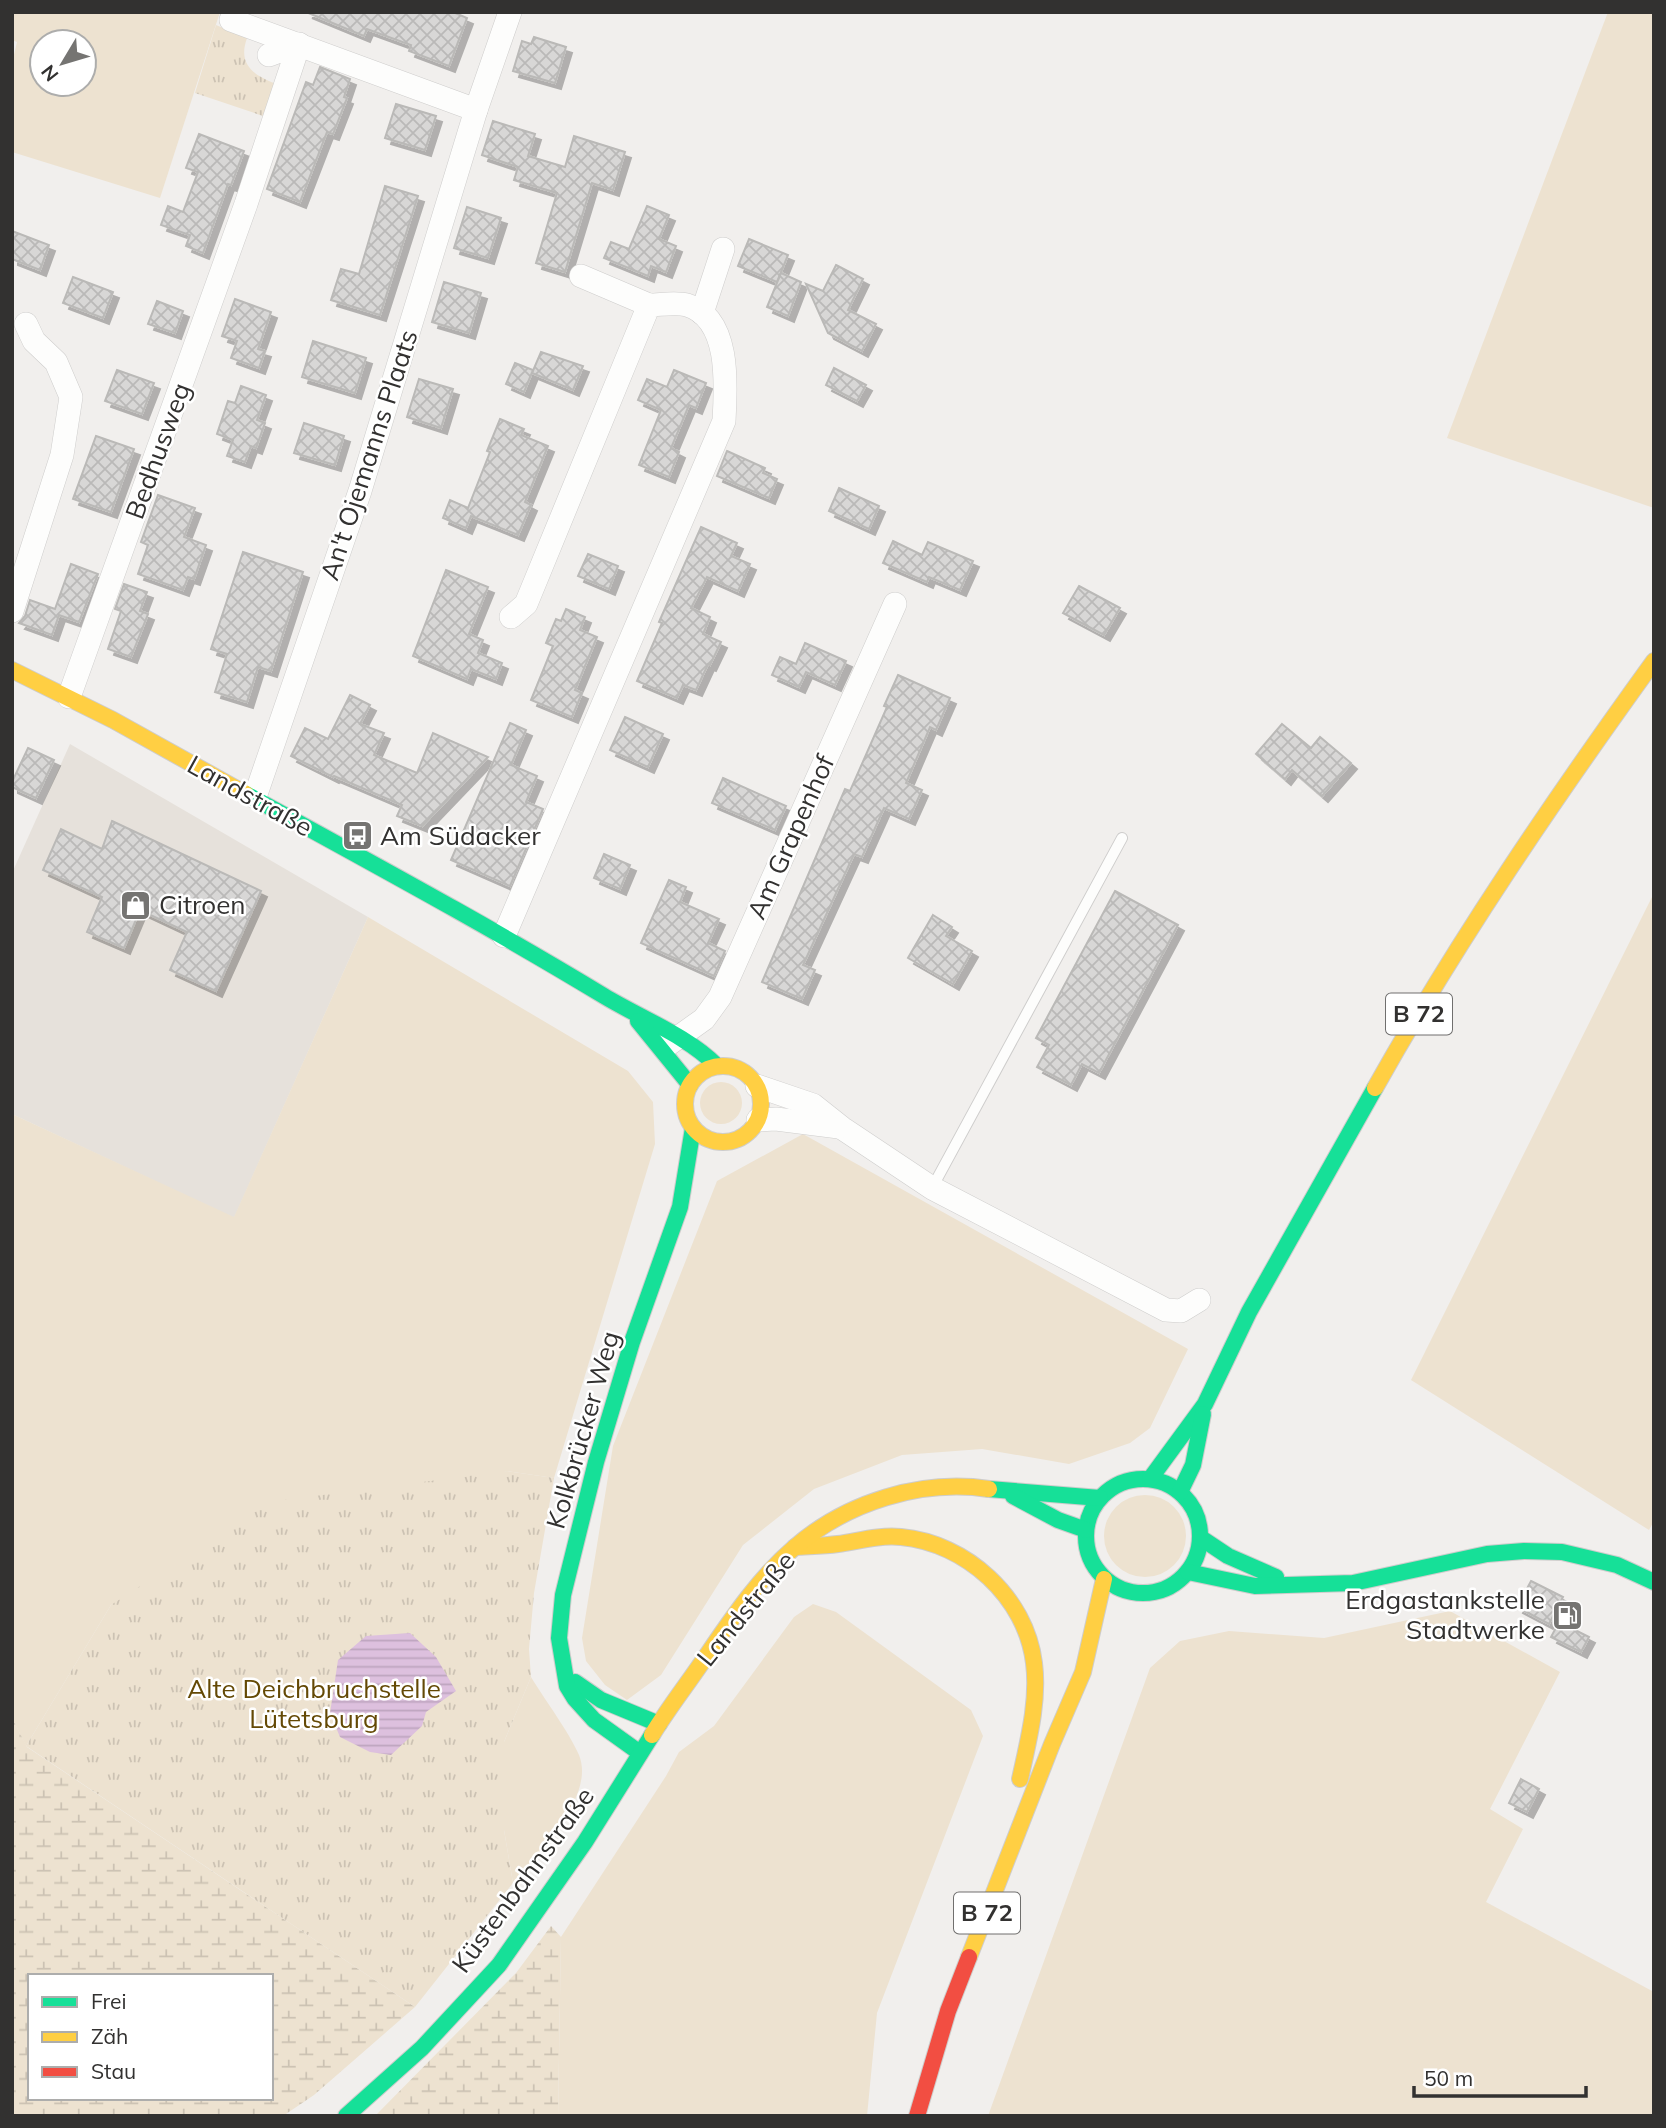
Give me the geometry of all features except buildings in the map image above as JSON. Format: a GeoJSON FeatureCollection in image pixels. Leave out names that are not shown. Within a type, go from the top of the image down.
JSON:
{"type":"FeatureCollection","features":[{"type":"Feature","properties":{"kind":"main road","name":"B 72"},"geometry":{"type":"LineString","coordinates":[[1150,1479],[1205,1404],[1249,1312],[1401,1042],[1577,766],[1654,660]]}},
{"type":"Feature","properties":{"kind":"main road","name":"Landstraße"},"geometry":{"type":"LineString","coordinates":[[12,670],[69,697],[255,797],[504,936],[630,1012],[669,1044],[690,1085]]}},
{"type":"Feature","properties":{"kind":"main road","name":"Landstraße"},"geometry":{"type":"LineString","coordinates":[[669,1044],[703,1052],[717,1066]]}},
{"type":"Feature","properties":{"kind":"main road"},"geometry":{"type":"LineString","coordinates":[[717,1066],[741,1070],[757,1086],[761,1109],[758,1120],[743,1137],[720,1143],[710,1140],[693,1128],[685,1107],[690,1085],[697,1076],[717,1066]]}},
{"type":"Feature","properties":{"kind":"main road","name":"Kolkbrücker Weg"},"geometry":{"type":"LineString","coordinates":[[640,1753],[594,1720],[575,1699],[567,1686],[559,1638],[563,1594],[596,1462],[632,1342],[680,1207],[693,1128]]}},
{"type":"Feature","properties":{"kind":"main road"},"geometry":{"type":"LineString","coordinates":[[712,1158],[720,1143]]}},
{"type":"Feature","properties":{"kind":"main road","name":"Kolkbrücker Weg"},"geometry":{"type":"LineString","coordinates":[[680,1207],[699,1178]]}},
{"type":"Feature","properties":{"kind":"main road","name":"B 72"},"geometry":{"type":"LineString","coordinates":[[1180,1492],[1193,1465],[1205,1404]]}},
{"type":"Feature","properties":{"kind":"main road"},"geometry":{"type":"LineString","coordinates":[[1150,1479],[1165,1483],[1180,1492],[1191,1505],[1198,1521],[1201,1538],[1198,1557],[1175,1585],[1134,1599],[1104,1579],[1093,1565],[1087,1548],[1086,1530],[1090,1514],[1100,1498],[1114,1486],[1130,1480],[1150,1479]]}},
{"type":"Feature","properties":{"kind":"main road","name":"Landstraße"},"geometry":{"type":"LineString","coordinates":[[640,1753],[735,1615],[766,1576],[795,1547],[857,1508],[901,1493],[948,1487],[1100,1498]]}},
{"type":"Feature","properties":{"kind":"main road","name":"Landstraße"},"geometry":{"type":"LineString","coordinates":[[1006,1492],[1058,1520],[1086,1530]]}},
{"type":"Feature","properties":{"kind":"main road"},"geometry":{"type":"LineString","coordinates":[[795,1547],[841,1544],[868,1537],[912,1538],[950,1551],[980,1569],[1009,1599],[1026,1630],[1034,1663],[1032,1726],[1019,1782],[1025,1814]]}},
{"type":"Feature","properties":{"kind":"main road"},"geometry":{"type":"LineString","coordinates":[[1201,1538],[1227,1556],[1293,1584]]}},
{"type":"Feature","properties":{"kind":"main road"},"geometry":{"type":"LineString","coordinates":[[1188,1572],[1255,1586],[1353,1583],[1488,1554],[1524,1551],[1562,1552],[1617,1565],[1654,1582]]}},
{"type":"Feature","properties":{"kind":"main road","name":"B 72"},"geometry":{"type":"LineString","coordinates":[[917,2116],[948,2011],[1083,1672],[1104,1579]]}},
{"type":"Feature","properties":{"kind":"main road","name":"B 72"},"geometry":{"type":"LineString","coordinates":[[1083,1672],[1104,1641]]}},
{"type":"Feature","properties":{"kind":"main road"},"geometry":{"type":"LineString","coordinates":[[564,1671],[580,1687],[601,1700],[659,1724]]}},
{"type":"Feature","properties":{"kind":"main road","name":"Küstenbahnstraße"},"geometry":{"type":"LineString","coordinates":[[346,2116],[422,2048],[499,1965],[585,1842],[640,1753]]}},
{"type":"Feature","properties":{"kind":"street","name":"An't Ojemanns Plaats"},"geometry":{"type":"LineString","coordinates":[[255,797],[360,491],[476,110],[510,12]]}},
{"type":"Feature","properties":{"kind":"street"},"geometry":{"type":"LineString","coordinates":[[231,20],[476,110]]}},
{"type":"Feature","properties":{"kind":"street"},"geometry":{"type":"LineString","coordinates":[[269,55],[299,44]]}},
{"type":"Feature","properties":{"kind":"street","name":"Bedhusweg"},"geometry":{"type":"LineString","coordinates":[[69,697],[246,204],[299,44]]}},
{"type":"Feature","properties":{"kind":"street"},"geometry":{"type":"LineString","coordinates":[[702,313],[723,249]]}},
{"type":"Feature","properties":{"kind":"street"},"geometry":{"type":"LineString","coordinates":[[504,936],[724,421],[726,376],[715,327],[702,313],[686,304],[649,305],[581,276]]}},
{"type":"Feature","properties":{"kind":"street"},"geometry":{"type":"LineString","coordinates":[[511,617],[526,604],[649,305]]}},
{"type":"Feature","properties":{"kind":"street"},"geometry":{"type":"LineString","coordinates":[[12,611],[62,455],[71,397],[56,362],[34,341],[26,324]]}},
{"type":"Feature","properties":{"kind":"street","name":"Am Grapenhof"},"geometry":{"type":"LineString","coordinates":[[669,1044],[704,1019],[720,997],[895,604]]}},
{"type":"Feature","properties":{"kind":"street"},"geometry":{"type":"LineString","coordinates":[[757,1086],[813,1105],[842,1128],[932,1188],[1166,1310],[1181,1311],[1199,1300]]}},
{"type":"Feature","properties":{"kind":"street"},"geometry":{"type":"LineString","coordinates":[[758,1120],[776,1119],[842,1128]]}},
{"type":"Feature","properties":{"kind":"lane"},"geometry":{"type":"LineString","coordinates":[[932,1188],[1122,838]]}},
{"type":"Feature","properties":{"kind":"shaded area"},"geometry":{"type":"Polygon","coordinates":[[[70,744],[368,917],[234,1218],[12,1114],[12,873],[70,744]]]}},
{"type":"Feature","properties":{"kind":"shaded area","name":"Alte Deichbruchstelle Lütetsburg"},"geometry":{"type":"Polygon","coordinates":[[[410,1633],[436,1657],[456,1691],[426,1712],[422,1726],[391,1755],[370,1752],[340,1737],[330,1713],[338,1660],[366,1636],[410,1633]]]}},
{"type":"Feature","properties":{"kind":"green space"},"geometry":{"type":"Polygon","coordinates":[[[12,12],[220,12],[160,198],[12,152],[12,63],[17,42],[12,40],[12,12]]]}},
{"type":"Feature","properties":{"kind":"green space"},"geometry":{"type":"Polygon","coordinates":[[[1608,12],[1654,12],[1654,508],[1447,438],[1608,12]]]}},
{"type":"Feature","properties":{"kind":"green space"},"geometry":{"type":"Polygon","coordinates":[[[216,25],[247,38],[244,56],[250,69],[279,85],[269,118],[195,93],[216,25]]]}},
{"type":"Feature","properties":{"kind":"green space"},"geometry":{"type":"Polygon","coordinates":[[[1654,893],[1654,1521],[1649,1530],[1411,1380],[1654,893]]]}},
{"type":"Feature","properties":{"kind":"green space"},"geometry":{"type":"Polygon","coordinates":[[[368,917],[628,1071],[653,1102],[655,1144],[554,1478],[507,1471],[111,1605],[26,1746],[12,1718],[12,1114],[234,1217],[368,917]]]}},
{"type":"Feature","properties":{"kind":"green space"},"geometry":{"type":"Polygon","coordinates":[[[721,1082],[736,1088],[742,1103],[736,1118],[721,1124],[706,1118],[700,1103],[706,1088],[721,1082]]]}},
{"type":"Feature","properties":{"kind":"green space"},"geometry":{"type":"Polygon","coordinates":[[[803,1134],[1188,1349],[1150,1428],[1130,1443],[1069,1464],[982,1449],[902,1455],[814,1489],[743,1545],[661,1675],[627,1700],[605,1685],[586,1661],[582,1638],[613,1446],[717,1181],[803,1134]]]}},
{"type":"Feature","properties":{"kind":"green space","name":"Alte Deichbruchstelle Lütetsburg"},"geometry":{"type":"Polygon","coordinates":[[[507,1471],[554,1478],[534,1593],[529,1649],[531,1677],[504,1742],[504,1830],[513,1883],[415,2007],[26,1746],[111,1605],[269,1502],[507,1471]]]}},
{"type":"Feature","properties":{"kind":"green space"},"geometry":{"type":"Polygon","coordinates":[[[1145,1495],[1161,1498],[1174,1507],[1183,1520],[1186,1536],[1183,1552],[1174,1565],[1161,1574],[1145,1577],[1129,1574],[1116,1565],[1107,1552],[1104,1536],[1107,1520],[1116,1507],[1129,1498],[1145,1495]]]}},
{"type":"Feature","properties":{"kind":"green space"},"geometry":{"type":"Polygon","coordinates":[[[813,1604],[836,1612],[971,1710],[983,1736],[877,2013],[867,2116],[558,2116],[561,1937],[679,1752],[714,1726],[794,1617],[813,1604]]]}},
{"type":"Feature","properties":{"kind":"green space"},"geometry":{"type":"Polygon","coordinates":[[[1450,1611],[1560,1672],[1490,1809],[1523,1829],[1486,1902],[1654,1992],[1654,2116],[988,2116],[1150,1668],[1180,1641],[1229,1631],[1324,1638],[1450,1611]]]}},
{"type":"Feature","properties":{"kind":"green space"},"geometry":{"type":"Polygon","coordinates":[[[531,1677],[575,1746],[582,1771],[572,1806],[561,1824],[513,1883],[504,1830],[504,1742],[531,1677]]]}},
{"type":"Feature","properties":{"kind":"green space"},"geometry":{"type":"Polygon","coordinates":[[[12,1718],[27,1747],[415,2007],[314,2095],[283,2116],[12,2116],[12,1718]]]}},
{"type":"Feature","properties":{"kind":"green space"},"geometry":{"type":"Polygon","coordinates":[[[551,1926],[561,1937],[558,2116],[375,2116],[516,1973],[551,1926]]]}},
{"type":"Feature","properties":{"kind":"traffic: fast"},"geometry":{"type":"LineString","coordinates":[[246,794],[678,1036],[717,1066]]}},
{"type":"Feature","properties":{"kind":"traffic: fast"},"geometry":{"type":"LineString","coordinates":[[638,1021],[690,1085]]}},
{"type":"Feature","properties":{"kind":"traffic: fast"},"geometry":{"type":"LineString","coordinates":[[1150,1479],[1205,1404],[1249,1312],[1375,1088]]}},
{"type":"Feature","properties":{"kind":"traffic: fast"},"geometry":{"type":"LineString","coordinates":[[640,1753],[594,1720],[575,1699],[567,1686],[559,1638],[563,1595],[596,1462],[632,1342],[680,1207],[693,1128]]}},
{"type":"Feature","properties":{"kind":"traffic: fast"},"geometry":{"type":"LineString","coordinates":[[1180,1492],[1193,1465],[1203,1414]]}},
{"type":"Feature","properties":{"kind":"traffic: fast"},"geometry":{"type":"LineString","coordinates":[[1143,1479],[1165,1483],[1175,1488],[1191,1504],[1196,1514],[1200,1536],[1196,1558],[1191,1568],[1175,1584],[1165,1589],[1143,1593],[1121,1589],[1111,1584],[1095,1568],[1090,1558],[1086,1536],[1090,1514],[1095,1504],[1111,1488],[1121,1483],[1143,1479]]}},
{"type":"Feature","properties":{"kind":"traffic: fast"},"geometry":{"type":"LineString","coordinates":[[989,1489],[1100,1498]]}},
{"type":"Feature","properties":{"kind":"traffic: fast"},"geometry":{"type":"LineString","coordinates":[[1013,1496],[1058,1520],[1086,1530]]}},
{"type":"Feature","properties":{"kind":"traffic: fast"},"geometry":{"type":"LineString","coordinates":[[1201,1538],[1228,1556],[1276,1577]]}},
{"type":"Feature","properties":{"kind":"traffic: fast"},"geometry":{"type":"LineString","coordinates":[[1188,1572],[1255,1586],[1353,1583],[1487,1554],[1524,1551],[1562,1552],[1617,1565],[1654,1582]]}},
{"type":"Feature","properties":{"kind":"traffic: fast"},"geometry":{"type":"LineString","coordinates":[[575,1682],[601,1700],[659,1724]]}},
{"type":"Feature","properties":{"kind":"traffic: fast"},"geometry":{"type":"LineString","coordinates":[[346,2116],[422,2048],[499,1965],[585,1842],[652,1735]]}},
{"type":"Feature","properties":{"kind":"traffic: slow"},"geometry":{"type":"LineString","coordinates":[[1375,1088],[1508,870],[1654,661]]}},
{"type":"Feature","properties":{"kind":"traffic: slow"},"geometry":{"type":"LineString","coordinates":[[12,670],[113,720],[246,794]]}},
{"type":"Feature","properties":{"kind":"traffic: slow"},"geometry":{"type":"LineString","coordinates":[[723,1066],[738,1069],[750,1077],[758,1089],[761,1104],[758,1119],[750,1131],[738,1139],[723,1142],[708,1139],[696,1131],[688,1119],[685,1104],[688,1089],[696,1077],[708,1069],[723,1066]]}},
{"type":"Feature","properties":{"kind":"traffic: slow"},"geometry":{"type":"LineString","coordinates":[[652,1735],[748,1598],[770,1571],[815,1531],[861,1506],[886,1497],[937,1488],[989,1489]]}},
{"type":"Feature","properties":{"kind":"traffic: slow"},"geometry":{"type":"LineString","coordinates":[[795,1547],[901,1537],[925,1541],[948,1550],[970,1562],[989,1578],[1006,1596],[1019,1616],[1029,1639],[1034,1663],[1034,1707],[1020,1779]]}},
{"type":"Feature","properties":{"kind":"traffic: slow"},"geometry":{"type":"LineString","coordinates":[[969,1957],[1083,1672],[1104,1579]]}},
{"type":"Feature","properties":{"kind":"traffic: jam"},"geometry":{"type":"LineString","coordinates":[[917,2116],[948,2011],[969,1957]]}},
{"type":"Feature","properties":{"kind":"place","name":"Am Südacker"},"geometry":{"type":"Point","coordinates":[357,836]}},
{"type":"Feature","properties":{"kind":"place","name":"Citroen"},"geometry":{"type":"Point","coordinates":[136,905]}},
{"type":"Feature","properties":{"kind":"place","name":"Erdgastankstelle Stadtwerke"},"geometry":{"type":"Point","coordinates":[1568,1615]}}]}
